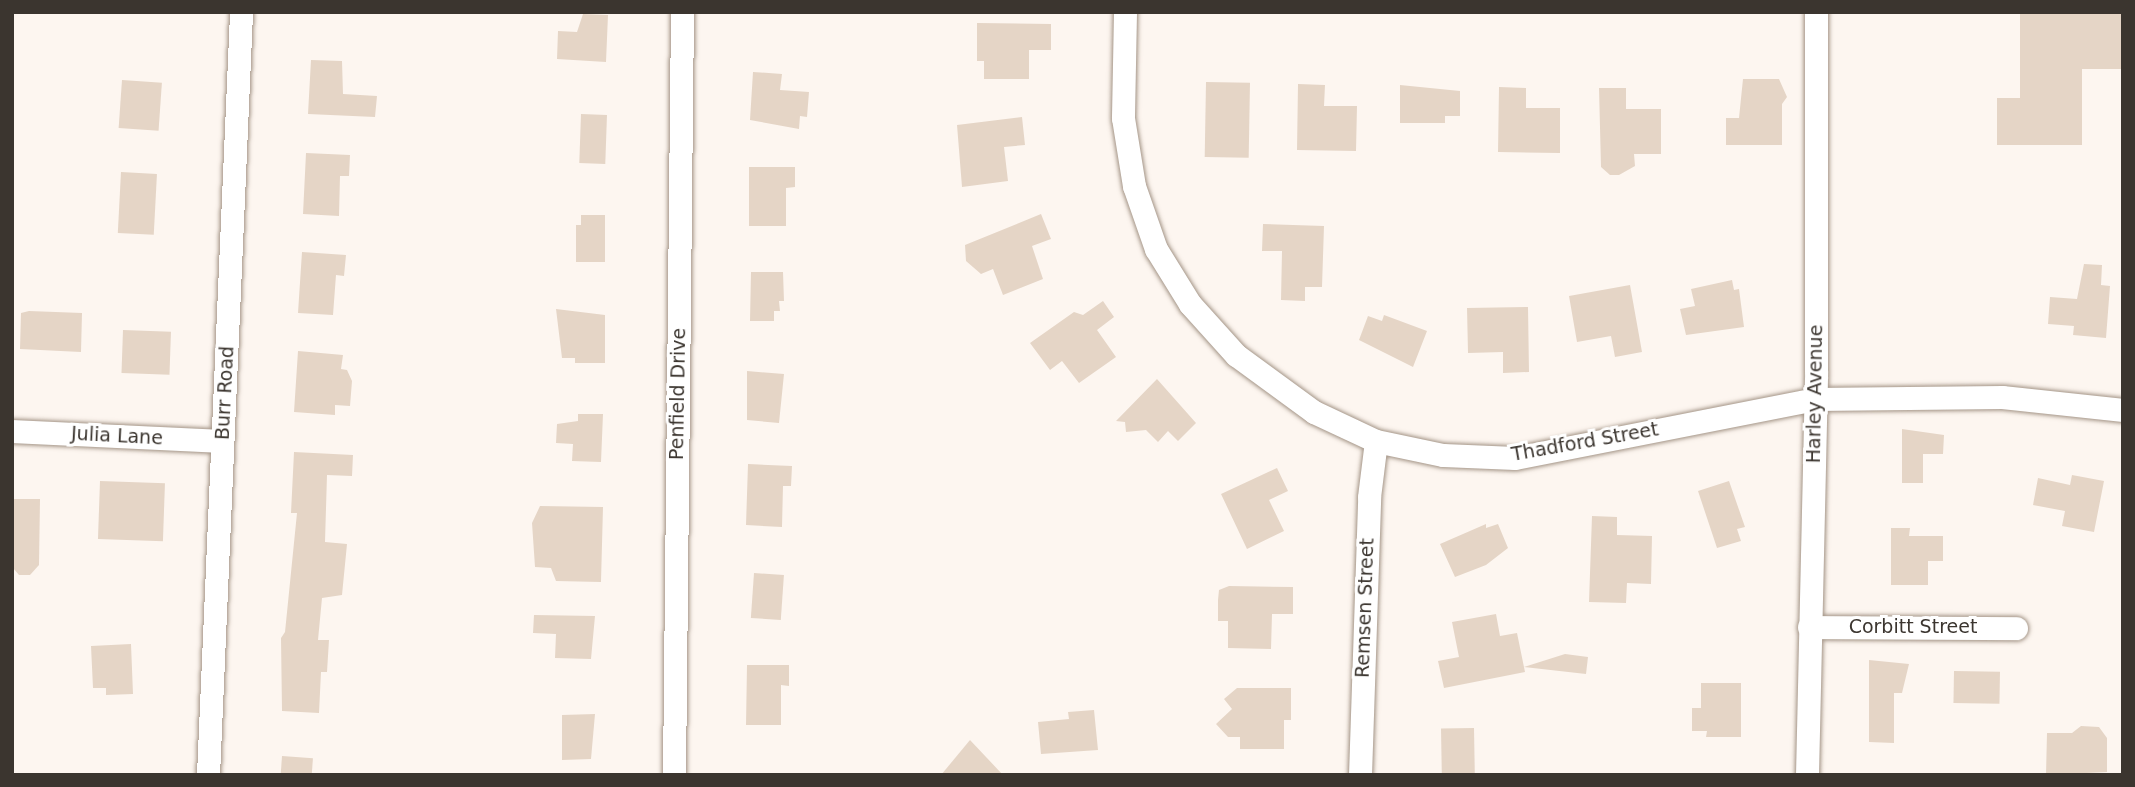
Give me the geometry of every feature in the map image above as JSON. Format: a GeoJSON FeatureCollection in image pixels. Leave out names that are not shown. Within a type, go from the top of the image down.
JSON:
{"type":"FeatureCollection","features":[{"type":"Feature","properties":{"kind":"street","name":"Burr Road"},"geometry":{"type":"LineString","coordinates":[[208,775],[241,12]]}},
{"type":"Feature","properties":{"kind":"street","name":"Penfield Drive"},"geometry":{"type":"LineString","coordinates":[[674,775],[682,12]]}},
{"type":"Feature","properties":{"kind":"street","name":"Thadford Street"},"geometry":{"type":"LineString","coordinates":[[1125,12],[1123,118],[1134,186],[1156,249],[1190,304],[1236,355],[1314,412],[1376,441],[1443,455],[1515,458],[1815,399],[2002,397],[2123,410]]}},
{"type":"Feature","properties":{"kind":"street","name":"Harley Avenue"},"geometry":{"type":"LineString","coordinates":[[1807,775],[1815,399],[1816,12]]}},
{"type":"Feature","properties":{"kind":"street","name":"Julia Lane"},"geometry":{"type":"LineString","coordinates":[[12,431],[222,441]]}},
{"type":"Feature","properties":{"kind":"street","name":"Remsen Street"},"geometry":{"type":"LineString","coordinates":[[1360,775],[1369,498],[1376,441]]}},
{"type":"Feature","properties":{"kind":"street","name":"Corbitt Street"},"geometry":{"type":"LineString","coordinates":[[1809,627],[2016,628]]}},
{"type":"Feature","properties":{"kind":"building"},"geometry":{"type":"Polygon","coordinates":[[[2020,12],[2123,12],[2123,69],[2082,69],[2082,145],[1997,145],[1997,98],[2020,98],[2020,12]]]}},
{"type":"Feature","properties":{"kind":"building"},"geometry":{"type":"Polygon","coordinates":[[[583,14],[608,15],[606,62],[557,59],[558,31],[577,32],[583,14]]]}},
{"type":"Feature","properties":{"kind":"building"},"geometry":{"type":"Polygon","coordinates":[[[977,23],[1051,24],[1051,50],[1029,50],[1029,79],[984,79],[984,61],[977,61],[977,23]]]}},
{"type":"Feature","properties":{"kind":"building"},"geometry":{"type":"Polygon","coordinates":[[[311,60],[342,61],[343,94],[377,96],[375,117],[308,114],[311,60]]]}},
{"type":"Feature","properties":{"kind":"building"},"geometry":{"type":"Polygon","coordinates":[[[753,72],[782,74],[780,90],[809,92],[807,117],[800,116],[799,129],[750,120],[753,72]]]}},
{"type":"Feature","properties":{"kind":"building"},"geometry":{"type":"Polygon","coordinates":[[[1743,79],[1779,79],[1787,97],[1782,104],[1782,145],[1726,145],[1726,118],[1739,118],[1743,79]]]}},
{"type":"Feature","properties":{"kind":"building"},"geometry":{"type":"Polygon","coordinates":[[[122,80],[162,83],[159,131],[119,128],[122,80]]]}},
{"type":"Feature","properties":{"kind":"building"},"geometry":{"type":"Polygon","coordinates":[[[1206,82],[1250,83],[1249,158],[1205,157],[1206,82]]]}},
{"type":"Feature","properties":{"kind":"building"},"geometry":{"type":"Polygon","coordinates":[[[1298,84],[1325,85],[1324,106],[1357,106],[1356,151],[1297,150],[1298,84]]]}},
{"type":"Feature","properties":{"kind":"building"},"geometry":{"type":"Polygon","coordinates":[[[1400,85],[1460,91],[1460,116],[1445,116],[1445,123],[1400,123],[1400,85]]]}},
{"type":"Feature","properties":{"kind":"building"},"geometry":{"type":"Polygon","coordinates":[[[1499,87],[1526,88],[1526,108],[1560,108],[1560,153],[1498,152],[1499,87]]]}},
{"type":"Feature","properties":{"kind":"building"},"geometry":{"type":"Polygon","coordinates":[[[1599,88],[1626,88],[1626,109],[1661,109],[1661,154],[1634,154],[1635,166],[1619,175],[1610,175],[1601,167],[1599,88]]]}},
{"type":"Feature","properties":{"kind":"building"},"geometry":{"type":"Polygon","coordinates":[[[581,114],[607,115],[605,164],[579,163],[581,114]]]}},
{"type":"Feature","properties":{"kind":"building"},"geometry":{"type":"Polygon","coordinates":[[[1022,117],[1025,145],[1004,147],[1008,181],[962,187],[957,125],[1022,117]]]}},
{"type":"Feature","properties":{"kind":"building"},"geometry":{"type":"Polygon","coordinates":[[[306,153],[350,155],[349,176],[340,176],[339,216],[303,214],[306,153]]]}},
{"type":"Feature","properties":{"kind":"building"},"geometry":{"type":"Polygon","coordinates":[[[749,167],[795,167],[795,187],[786,188],[786,226],[749,226],[749,167]]]}},
{"type":"Feature","properties":{"kind":"building"},"geometry":{"type":"Polygon","coordinates":[[[121,172],[157,174],[154,235],[118,233],[121,172]]]}},
{"type":"Feature","properties":{"kind":"building"},"geometry":{"type":"Polygon","coordinates":[[[1041,214],[1051,239],[1032,246],[1043,279],[1003,295],[993,269],[981,274],[966,261],[965,245],[1041,214]]]}},
{"type":"Feature","properties":{"kind":"building"},"geometry":{"type":"Polygon","coordinates":[[[581,215],[605,215],[605,262],[576,262],[576,225],[581,225],[581,215]]]}},
{"type":"Feature","properties":{"kind":"building"},"geometry":{"type":"Polygon","coordinates":[[[1263,224],[1324,226],[1322,287],[1305,287],[1305,301],[1281,300],[1282,251],[1262,251],[1263,224]]]}},
{"type":"Feature","properties":{"kind":"building"},"geometry":{"type":"Polygon","coordinates":[[[302,252],[346,255],[344,276],[336,275],[333,315],[298,313],[302,252]]]}},
{"type":"Feature","properties":{"kind":"building"},"geometry":{"type":"Polygon","coordinates":[[[2084,264],[2102,265],[2101,285],[2110,286],[2106,338],[2073,335],[2074,326],[2048,324],[2050,297],[2077,299],[2084,264]]]}},
{"type":"Feature","properties":{"kind":"building"},"geometry":{"type":"Polygon","coordinates":[[[751,272],[783,272],[784,301],[779,301],[780,311],[774,311],[774,321],[750,321],[751,272]]]}},
{"type":"Feature","properties":{"kind":"building"},"geometry":{"type":"Polygon","coordinates":[[[1732,280],[1734,290],[1739,289],[1744,327],[1686,335],[1680,309],[1695,306],[1691,289],[1732,280]]]}},
{"type":"Feature","properties":{"kind":"building"},"geometry":{"type":"Polygon","coordinates":[[[1630,285],[1642,352],[1615,357],[1611,336],[1577,342],[1569,296],[1630,285]]]}},
{"type":"Feature","properties":{"kind":"building"},"geometry":{"type":"Polygon","coordinates":[[[1103,301],[1114,317],[1097,330],[1116,357],[1079,383],[1062,361],[1050,370],[1030,343],[1074,312],[1083,315],[1103,301]]]}},
{"type":"Feature","properties":{"kind":"building"},"geometry":{"type":"Polygon","coordinates":[[[1528,307],[1529,372],[1503,373],[1503,352],[1468,353],[1467,308],[1528,307]]]}},
{"type":"Feature","properties":{"kind":"building"},"geometry":{"type":"Polygon","coordinates":[[[556,309],[605,315],[605,363],[575,363],[575,358],[562,358],[556,309]]]}},
{"type":"Feature","properties":{"kind":"building"},"geometry":{"type":"Polygon","coordinates":[[[21,313],[82,313],[81,352],[20,349],[21,313]]]}},
{"type":"Feature","properties":{"kind":"building"},"geometry":{"type":"Polygon","coordinates":[[[1384,315],[1427,331],[1413,367],[1359,340],[1368,316],[1382,321],[1384,315]]]}},
{"type":"Feature","properties":{"kind":"building"},"geometry":{"type":"Polygon","coordinates":[[[123,330],[171,332],[169,375],[121,373],[123,330]]]}},
{"type":"Feature","properties":{"kind":"building"},"geometry":{"type":"Polygon","coordinates":[[[298,351],[343,355],[341,369],[347,370],[352,381],[350,406],[335,405],[335,415],[294,412],[298,351]]]}},
{"type":"Feature","properties":{"kind":"building"},"geometry":{"type":"Polygon","coordinates":[[[747,371],[784,374],[779,423],[747,420],[747,371]]]}},
{"type":"Feature","properties":{"kind":"building"},"geometry":{"type":"Polygon","coordinates":[[[1157,379],[1196,423],[1178,441],[1168,431],[1158,442],[1146,430],[1126,432],[1125,422],[1116,421],[1157,379]]]}},
{"type":"Feature","properties":{"kind":"building"},"geometry":{"type":"Polygon","coordinates":[[[578,414],[603,414],[601,462],[572,461],[573,444],[556,443],[557,424],[578,421],[578,414]]]}},
{"type":"Feature","properties":{"kind":"building"},"geometry":{"type":"Polygon","coordinates":[[[1902,429],[1944,435],[1943,454],[1923,454],[1923,483],[1902,483],[1902,429]]]}},
{"type":"Feature","properties":{"kind":"building"},"geometry":{"type":"Polygon","coordinates":[[[294,452],[353,455],[352,476],[327,475],[325,542],[347,544],[342,595],[322,598],[318,640],[329,640],[327,672],[321,672],[319,713],[282,711],[281,638],[285,632],[297,513],[291,513],[294,452]]]}},
{"type":"Feature","properties":{"kind":"building"},"geometry":{"type":"Polygon","coordinates":[[[748,464],[792,466],[791,486],[783,486],[782,527],[746,525],[748,464]]]}},
{"type":"Feature","properties":{"kind":"building"},"geometry":{"type":"Polygon","coordinates":[[[1277,468],[1288,491],[1269,500],[1284,531],[1247,549],[1221,494],[1277,468]]]}},
{"type":"Feature","properties":{"kind":"building"},"geometry":{"type":"Polygon","coordinates":[[[2072,475],[2104,481],[2094,532],[2062,526],[2065,511],[2033,505],[2038,478],[2070,485],[2072,475]]]}},
{"type":"Feature","properties":{"kind":"building"},"geometry":{"type":"Polygon","coordinates":[[[100,481],[165,483],[163,541],[98,539],[100,481]]]}},
{"type":"Feature","properties":{"kind":"building"},"geometry":{"type":"Polygon","coordinates":[[[1729,481],[1745,527],[1737,529],[1741,541],[1717,548],[1698,491],[1729,481]]]}},
{"type":"Feature","properties":{"kind":"building"},"geometry":{"type":"Polygon","coordinates":[[[14,499],[40,499],[39,565],[30,575],[19,575],[13,568],[14,499]]]}},
{"type":"Feature","properties":{"kind":"building"},"geometry":{"type":"Polygon","coordinates":[[[540,506],[603,507],[601,582],[556,581],[551,568],[535,567],[532,523],[540,506]]]}},
{"type":"Feature","properties":{"kind":"building"},"geometry":{"type":"Polygon","coordinates":[[[1592,516],[1617,517],[1617,535],[1652,536],[1651,584],[1627,583],[1626,603],[1589,602],[1592,516]]]}},
{"type":"Feature","properties":{"kind":"building"},"geometry":{"type":"Polygon","coordinates":[[[1486,524],[1486,528],[1498,524],[1508,548],[1486,565],[1455,577],[1440,544],[1486,524]]]}},
{"type":"Feature","properties":{"kind":"building"},"geometry":{"type":"Polygon","coordinates":[[[1891,528],[1910,528],[1909,536],[1943,536],[1943,561],[1928,561],[1928,585],[1891,585],[1891,528]]]}},
{"type":"Feature","properties":{"kind":"building"},"geometry":{"type":"Polygon","coordinates":[[[754,573],[784,575],[781,620],[751,618],[754,573]]]}},
{"type":"Feature","properties":{"kind":"building"},"geometry":{"type":"Polygon","coordinates":[[[1229,586],[1293,587],[1293,614],[1272,614],[1271,649],[1228,648],[1228,621],[1218,621],[1218,600],[1219,590],[1229,586]]]}},
{"type":"Feature","properties":{"kind":"building"},"geometry":{"type":"Polygon","coordinates":[[[1496,614],[1500,636],[1517,633],[1525,672],[1444,688],[1438,661],[1459,657],[1452,622],[1496,614]]]}},
{"type":"Feature","properties":{"kind":"building"},"geometry":{"type":"Polygon","coordinates":[[[534,615],[595,616],[591,659],[555,658],[556,634],[533,633],[534,615]]]}},
{"type":"Feature","properties":{"kind":"building"},"geometry":{"type":"Polygon","coordinates":[[[131,644],[133,694],[106,695],[106,688],[93,688],[91,646],[131,644]]]}},
{"type":"Feature","properties":{"kind":"building"},"geometry":{"type":"Polygon","coordinates":[[[1565,654],[1588,657],[1586,674],[1524,667],[1565,654]]]}},
{"type":"Feature","properties":{"kind":"building"},"geometry":{"type":"Polygon","coordinates":[[[1869,660],[1909,664],[1902,693],[1894,693],[1894,743],[1869,742],[1869,660]]]}},
{"type":"Feature","properties":{"kind":"building"},"geometry":{"type":"Polygon","coordinates":[[[747,665],[789,665],[789,686],[781,685],[781,725],[746,725],[747,665]]]}},
{"type":"Feature","properties":{"kind":"building"},"geometry":{"type":"Polygon","coordinates":[[[1954,671],[2000,672],[1999,704],[1953,703],[1954,671]]]}},
{"type":"Feature","properties":{"kind":"building"},"geometry":{"type":"Polygon","coordinates":[[[1701,683],[1741,683],[1741,737],[1706,737],[1707,731],[1692,731],[1692,708],[1701,708],[1701,683]]]}},
{"type":"Feature","properties":{"kind":"building"},"geometry":{"type":"Polygon","coordinates":[[[1237,688],[1291,688],[1291,720],[1284,720],[1284,749],[1240,749],[1240,737],[1228,737],[1216,724],[1232,709],[1224,699],[1237,688]]]}},
{"type":"Feature","properties":{"kind":"building"},"geometry":{"type":"Polygon","coordinates":[[[1094,710],[1098,750],[1041,754],[1038,722],[1069,719],[1068,712],[1094,710]]]}},
{"type":"Feature","properties":{"kind":"building"},"geometry":{"type":"Polygon","coordinates":[[[595,714],[591,759],[562,760],[562,715],[595,714]]]}},
{"type":"Feature","properties":{"kind":"building"},"geometry":{"type":"Polygon","coordinates":[[[2081,726],[2099,727],[2107,738],[2107,772],[2046,775],[2047,733],[2072,733],[2081,726]]]}},
{"type":"Feature","properties":{"kind":"building"},"geometry":{"type":"Polygon","coordinates":[[[1474,728],[1475,775],[1442,775],[1441,729],[1474,728]]]}},
{"type":"Feature","properties":{"kind":"building"},"geometry":{"type":"Polygon","coordinates":[[[970,740],[1003,775],[941,775],[970,740]]]}},
{"type":"Feature","properties":{"kind":"building"},"geometry":{"type":"Polygon","coordinates":[[[282,756],[313,758],[312,775],[281,775],[282,756]]]}}]}
